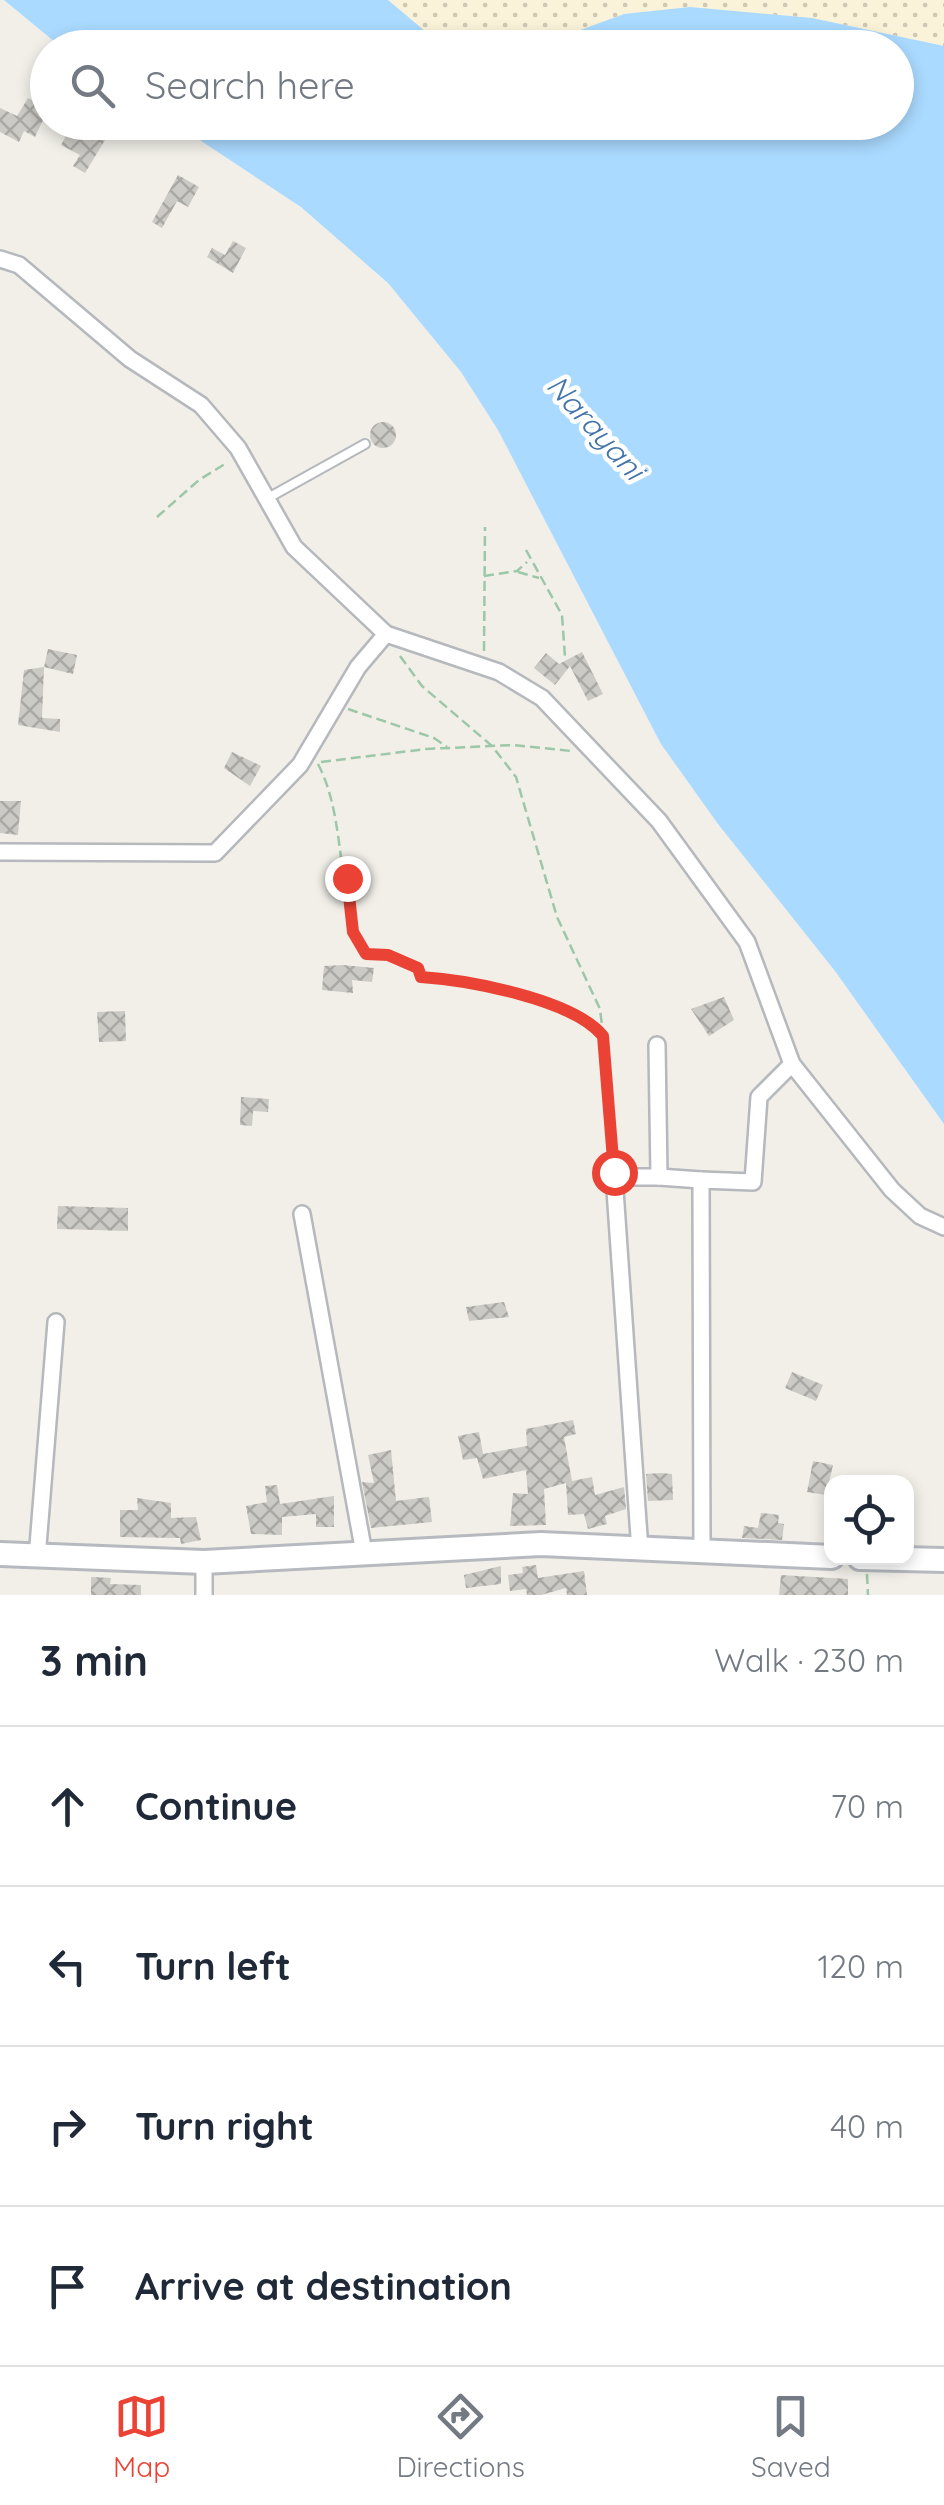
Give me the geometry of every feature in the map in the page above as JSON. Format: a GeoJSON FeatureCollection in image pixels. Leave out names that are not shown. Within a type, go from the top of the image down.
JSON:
{"type":"FeatureCollection","features":[{"type":"Feature","properties":{"kind":"street"},"geometry":{"type":"LineString","coordinates":[[0,260],[18,265],[130,358],[200,405],[244,458],[294,547],[386,634],[484,667],[542,698],[659,821],[747,942],[792,1064],[892,1190],[920,1216],[944,1227]]}},
{"type":"Feature","properties":{"kind":"street"},"geometry":{"type":"LineString","coordinates":[[0,852],[215,854],[300,765],[334,705],[386,634]]}},
{"type":"Feature","properties":{"kind":"street"},"geometry":{"type":"LineString","coordinates":[[656,1045],[658,1178]]}},
{"type":"Feature","properties":{"kind":"street"},"geometry":{"type":"LineString","coordinates":[[640,1551],[615,1190],[622,1177],[753,1182],[758,1096],[792,1064]]}},
{"type":"Feature","properties":{"kind":"street"},"geometry":{"type":"LineString","coordinates":[[701,1180],[702,1554]]}},
{"type":"Feature","properties":{"kind":"street"},"geometry":{"type":"LineString","coordinates":[[302,1214],[364,1554]]}},
{"type":"Feature","properties":{"kind":"street"},"geometry":{"type":"LineString","coordinates":[[37,1558],[56,1322]]}},
{"type":"Feature","properties":{"kind":"street"},"geometry":{"type":"LineString","coordinates":[[0,1554],[204,1562],[541,1544],[824,1557]]}},
{"type":"Feature","properties":{"kind":"street"},"geometry":{"type":"LineString","coordinates":[[914,1559],[944,1560]]}},
{"type":"Feature","properties":{"kind":"street"},"geometry":{"type":"LineString","coordinates":[[204,1562],[204,1595]]}},
{"type":"Feature","properties":{"kind":"lane"},"geometry":{"type":"LineString","coordinates":[[268,498],[365,444]]}},
{"type":"Feature","properties":{"kind":"path"},"geometry":{"type":"LineString","coordinates":[[157,518],[199,480],[226,462],[244,458]]}},
{"type":"Feature","properties":{"kind":"path"},"geometry":{"type":"LineString","coordinates":[[484,667],[482,576],[486,527]]}},
{"type":"Feature","properties":{"kind":"path"},"geometry":{"type":"LineString","coordinates":[[526,550],[562,615],[566,658]]}},
{"type":"Feature","properties":{"kind":"path"},"geometry":{"type":"LineString","coordinates":[[517,571],[529,560]]}},
{"type":"Feature","properties":{"kind":"path"},"geometry":{"type":"LineString","coordinates":[[482,576],[517,571],[539,578]]}},
{"type":"Feature","properties":{"kind":"path"},"geometry":{"type":"LineString","coordinates":[[386,634],[422,686],[492,746],[516,778],[557,917],[600,1009],[614,1172],[622,1177]]}},
{"type":"Feature","properties":{"kind":"path"},"geometry":{"type":"LineString","coordinates":[[334,705],[434,738],[448,748]]}},
{"type":"Feature","properties":{"kind":"path"},"geometry":{"type":"LineString","coordinates":[[588,748],[560,752],[492,746],[448,748],[318,763],[347,878],[353,932],[366,954],[388,955],[418,968],[421,977],[461,979],[577,1016],[603,1036]]}},
{"type":"Feature","properties":{"kind":"sand"},"geometry":{"type":"Polygon","coordinates":[[[388,0],[944,0],[944,46],[914,40],[914,30],[869,30],[812,18],[690,7],[624,14],[580,30],[424,30],[388,0]]]}},
{"type":"Feature","properties":{"kind":"water"},"geometry":{"type":"Polygon","coordinates":[[[4,0],[388,0],[424,30],[40,30],[4,0]]]}},
{"type":"Feature","properties":{"kind":"water"},"geometry":{"type":"Polygon","coordinates":[[[690,7],[812,18],[869,30],[580,30],[624,14],[690,7]]]}},
{"type":"Feature","properties":{"kind":"water","name":"Narayani"},"geometry":{"type":"Polygon","coordinates":[[[914,40],[944,46],[944,1124],[835,971],[718,824],[661,744],[498,430],[461,372],[388,283],[301,207],[200,140],[914,140],[914,40]]]}},
{"type":"Feature","properties":{"kind":"building"},"geometry":{"type":"Polygon","coordinates":[[[30,99],[30,134],[24,131],[19,142],[0,132],[0,108],[17,116],[30,99]]]}},
{"type":"Feature","properties":{"kind":"building"},"geometry":{"type":"Polygon","coordinates":[[[64,140],[105,140],[85,173],[73,166],[80,155],[61,145],[64,140]]]}},
{"type":"Feature","properties":{"kind":"building"},"geometry":{"type":"Polygon","coordinates":[[[178,175],[199,187],[188,207],[177,201],[162,228],[152,222],[178,175]]]}},
{"type":"Feature","properties":{"kind":"building"},"geometry":{"type":"Polygon","coordinates":[[[233,241],[246,248],[233,273],[207,257],[212,248],[225,255],[233,241]]]}},
{"type":"Feature","properties":{"kind":"building"},"geometry":{"type":"Polygon","coordinates":[[[383,422],[392,426],[396,435],[392,444],[383,448],[374,444],[370,435],[374,426],[383,422]]]}},
{"type":"Feature","properties":{"kind":"building"},"geometry":{"type":"Polygon","coordinates":[[[48,649],[77,655],[73,674],[44,667],[48,649]]]}},
{"type":"Feature","properties":{"kind":"building"},"geometry":{"type":"Polygon","coordinates":[[[582,652],[603,694],[588,701],[570,666],[555,685],[534,668],[546,653],[559,664],[582,652]]]}},
{"type":"Feature","properties":{"kind":"building"},"geometry":{"type":"Polygon","coordinates":[[[44,667],[42,718],[60,719],[60,732],[18,725],[24,670],[44,667]]]}},
{"type":"Feature","properties":{"kind":"building"},"geometry":{"type":"Polygon","coordinates":[[[232,752],[261,766],[250,786],[224,768],[232,752]]]}},
{"type":"Feature","properties":{"kind":"building"},"geometry":{"type":"Polygon","coordinates":[[[0,801],[21,801],[18,835],[0,833],[0,801]]]}},
{"type":"Feature","properties":{"kind":"building"},"geometry":{"type":"Polygon","coordinates":[[[324,966],[374,968],[372,982],[352,980],[353,993],[322,990],[324,966]]]}},
{"type":"Feature","properties":{"kind":"building"},"geometry":{"type":"Polygon","coordinates":[[[724,997],[734,1020],[709,1036],[691,1009],[724,997]]]}},
{"type":"Feature","properties":{"kind":"building"},"geometry":{"type":"Polygon","coordinates":[[[125,1011],[126,1041],[99,1042],[97,1012],[125,1011]]]}},
{"type":"Feature","properties":{"kind":"building"},"geometry":{"type":"Polygon","coordinates":[[[241,1097],[269,1099],[268,1112],[253,1111],[252,1126],[240,1125],[241,1097]]]}},
{"type":"Feature","properties":{"kind":"building"},"geometry":{"type":"Polygon","coordinates":[[[58,1206],[128,1208],[128,1231],[57,1229],[58,1206]]]}},
{"type":"Feature","properties":{"kind":"building"},"geometry":{"type":"Polygon","coordinates":[[[504,1302],[509,1317],[469,1321],[466,1307],[504,1302]]]}},
{"type":"Feature","properties":{"kind":"building"},"geometry":{"type":"Polygon","coordinates":[[[792,1372],[823,1385],[816,1401],[785,1388],[792,1372]]]}},
{"type":"Feature","properties":{"kind":"building"},"geometry":{"type":"Polygon","coordinates":[[[573,1420],[576,1434],[564,1437],[572,1481],[592,1477],[595,1495],[624,1487],[626,1509],[605,1516],[607,1524],[588,1529],[584,1514],[568,1515],[566,1483],[544,1489],[546,1525],[510,1526],[513,1493],[528,1494],[526,1470],[483,1479],[477,1458],[463,1460],[458,1436],[479,1432],[483,1454],[527,1446],[526,1429],[573,1420]]]}},
{"type":"Feature","properties":{"kind":"building"},"geometry":{"type":"Polygon","coordinates":[[[391,1450],[396,1501],[429,1497],[432,1522],[371,1528],[362,1482],[374,1483],[368,1455],[391,1450]]]}},
{"type":"Feature","properties":{"kind":"building"},"geometry":{"type":"Polygon","coordinates":[[[813,1461],[833,1465],[831,1475],[824,1475],[824,1495],[807,1492],[813,1461]]]}},
{"type":"Feature","properties":{"kind":"building"},"geometry":{"type":"Polygon","coordinates":[[[646,1474],[672,1474],[673,1500],[648,1501],[646,1474]]]}},
{"type":"Feature","properties":{"kind":"building"},"geometry":{"type":"Polygon","coordinates":[[[277,1485],[280,1504],[334,1496],[334,1527],[316,1527],[316,1514],[282,1517],[282,1535],[251,1534],[246,1506],[267,1502],[265,1486],[277,1485]]]}},
{"type":"Feature","properties":{"kind":"building"},"geometry":{"type":"Polygon","coordinates":[[[137,1498],[171,1503],[171,1518],[196,1517],[201,1540],[181,1544],[180,1538],[120,1537],[120,1510],[138,1510],[137,1498]]]}},
{"type":"Feature","properties":{"kind":"building"},"geometry":{"type":"Polygon","coordinates":[[[761,1513],[779,1515],[778,1523],[784,1524],[782,1540],[742,1538],[744,1526],[758,1528],[761,1513]]]}},
{"type":"Feature","properties":{"kind":"building"},"geometry":{"type":"Polygon","coordinates":[[[536,1565],[538,1578],[584,1571],[587,1595],[567,1595],[566,1588],[541,1595],[527,1595],[526,1589],[510,1591],[508,1575],[523,1573],[522,1567],[536,1565]]]}},
{"type":"Feature","properties":{"kind":"building"},"geometry":{"type":"Polygon","coordinates":[[[501,1566],[501,1584],[466,1588],[464,1575],[501,1566]]]}},
{"type":"Feature","properties":{"kind":"building"},"geometry":{"type":"Polygon","coordinates":[[[781,1575],[848,1579],[848,1595],[779,1595],[781,1575]]]}},
{"type":"Feature","properties":{"kind":"building"},"geometry":{"type":"Polygon","coordinates":[[[91,1577],[111,1578],[110,1584],[141,1585],[141,1595],[91,1595],[91,1577]]]}},
{"type":"Feature","properties":{"kind":"route"},"geometry":{"type":"LineString","coordinates":[[347,878],[353,932],[366,954],[388,955],[418,968],[421,977],[461,979],[498,989],[577,1016],[598,1030],[603,1036],[614,1172]]}}]}
